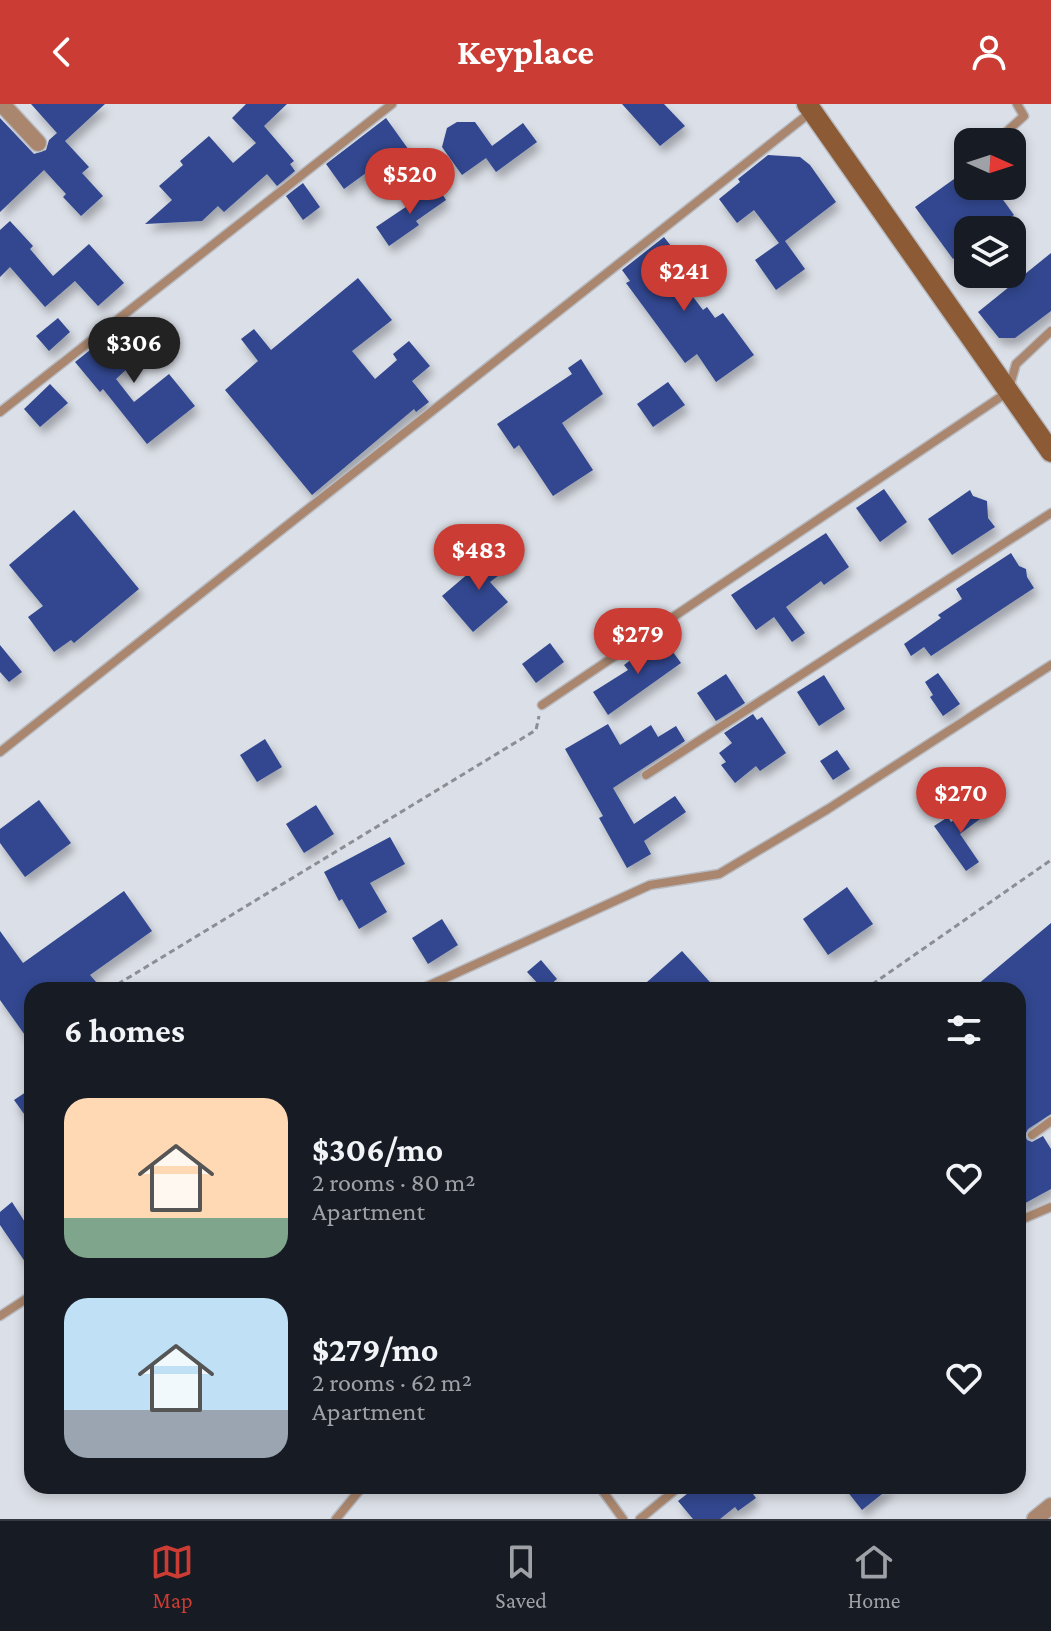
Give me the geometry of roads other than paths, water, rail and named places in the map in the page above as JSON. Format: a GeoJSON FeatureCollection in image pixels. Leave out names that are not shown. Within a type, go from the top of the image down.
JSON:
{"type":"FeatureCollection","features":[{"type":"Feature","properties":{"kind":"street"},"geometry":{"type":"LineString","coordinates":[[2,104],[38,143]]}},
{"type":"Feature","properties":{"kind":"street"},"geometry":{"type":"LineString","coordinates":[[809,108],[1051,452]]}},
{"type":"Feature","properties":{"kind":"street"},"geometry":{"type":"LineString","coordinates":[[1035,1519],[1051,1506]]}},
{"type":"Feature","properties":{"kind":"lane"},"geometry":{"type":"LineString","coordinates":[[0,412],[392,104]]}},
{"type":"Feature","properties":{"kind":"lane"},"geometry":{"type":"LineString","coordinates":[[1011,128],[1024,116],[1017,104]]}},
{"type":"Feature","properties":{"kind":"lane"},"geometry":{"type":"LineString","coordinates":[[0,752],[809,108]]}},
{"type":"Feature","properties":{"kind":"lane"},"geometry":{"type":"LineString","coordinates":[[542,705],[1008,392],[1016,364],[1051,331]]}},
{"type":"Feature","properties":{"kind":"lane"},"geometry":{"type":"LineString","coordinates":[[646,775],[1051,513]]}},
{"type":"Feature","properties":{"kind":"lane"},"geometry":{"type":"LineString","coordinates":[[437,982],[650,885],[719,874],[828,809],[1051,665]]}},
{"type":"Feature","properties":{"kind":"lane"},"geometry":{"type":"LineString","coordinates":[[1032,1135],[1051,1121]]}},
{"type":"Feature","properties":{"kind":"lane"},"geometry":{"type":"LineString","coordinates":[[1026,1218],[1051,1207]]}},
{"type":"Feature","properties":{"kind":"lane"},"geometry":{"type":"LineString","coordinates":[[0,1316],[24,1300]]}},
{"type":"Feature","properties":{"kind":"lane"},"geometry":{"type":"LineString","coordinates":[[336,1519],[356,1494]]}},
{"type":"Feature","properties":{"kind":"lane"},"geometry":{"type":"LineString","coordinates":[[605,1494],[623,1519]]}},
{"type":"Feature","properties":{"kind":"lane"},"geometry":{"type":"LineString","coordinates":[[640,1519],[670,1494]]}}]}
